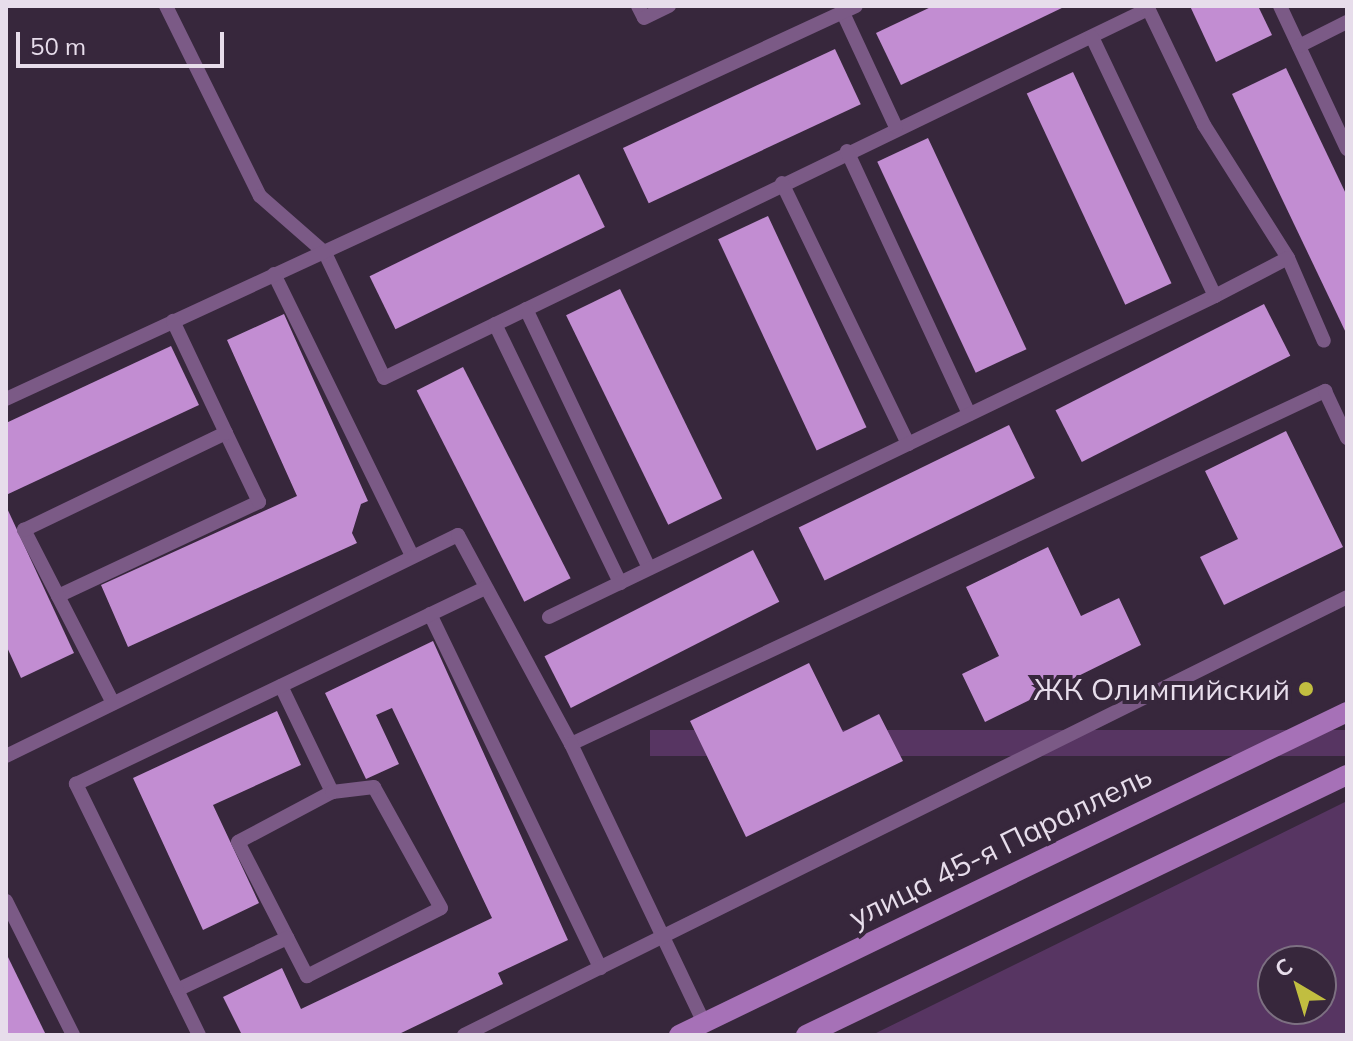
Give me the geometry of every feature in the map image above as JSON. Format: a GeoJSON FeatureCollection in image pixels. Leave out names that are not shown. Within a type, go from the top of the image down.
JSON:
{"type":"FeatureCollection","features":[{"type":"Feature","properties":{"kind":"main road","name":"улица 45-я Параллель"},"geometry":{"type":"LineString","coordinates":[[679,1035],[1347,712]]}},
{"type":"Feature","properties":{"kind":"main road"},"geometry":{"type":"LineString","coordinates":[[806,1035],[1347,775]]}},
{"type":"Feature","properties":{"kind":"lane"},"geometry":{"type":"LineString","coordinates":[[166,6],[260,196],[325,253],[384,378],[896,127],[1148,8],[1204,125],[1288,258],[1324,341]]}},
{"type":"Feature","properties":{"kind":"lane"},"geometry":{"type":"LineString","coordinates":[[638,6],[644,18],[669,6]]}},
{"type":"Feature","properties":{"kind":"lane"},"geometry":{"type":"LineString","coordinates":[[1280,6],[1347,149]]}},
{"type":"Feature","properties":{"kind":"lane"},"geometry":{"type":"LineString","coordinates":[[6,399],[849,9],[896,127]]}},
{"type":"Feature","properties":{"kind":"lane"},"geometry":{"type":"LineString","coordinates":[[1299,46],[1347,22]]}},
{"type":"Feature","properties":{"kind":"lane"},"geometry":{"type":"LineString","coordinates":[[1092,37],[1215,296]]}},
{"type":"Feature","properties":{"kind":"lane"},"geometry":{"type":"LineString","coordinates":[[847,151],[969,414]]}},
{"type":"Feature","properties":{"kind":"lane"},"geometry":{"type":"LineString","coordinates":[[782,183],[908,444]]}},
{"type":"Feature","properties":{"kind":"lane"},"geometry":{"type":"LineString","coordinates":[[549,617],[1288,258]]}},
{"type":"Feature","properties":{"kind":"lane"},"geometry":{"type":"LineString","coordinates":[[274,274],[411,554]]}},
{"type":"Feature","properties":{"kind":"lane"},"geometry":{"type":"LineString","coordinates":[[526,309],[649,568]]}},
{"type":"Feature","properties":{"kind":"lane"},"geometry":{"type":"LineString","coordinates":[[58,596],[259,502],[173,321]]}},
{"type":"Feature","properties":{"kind":"lane"},"geometry":{"type":"LineString","coordinates":[[495,324],[620,583]]}},
{"type":"Feature","properties":{"kind":"lane"},"geometry":{"type":"LineString","coordinates":[[571,744],[1325,391],[1347,438]]}},
{"type":"Feature","properties":{"kind":"lane"},"geometry":{"type":"LineString","coordinates":[[113,703],[24,530],[226,433]]}},
{"type":"Feature","properties":{"kind":"lane"},"geometry":{"type":"LineString","coordinates":[[6,756],[411,554],[458,535],[571,744],[704,1023]]}},
{"type":"Feature","properties":{"kind":"lane"},"geometry":{"type":"LineString","coordinates":[[199,1035],[76,784],[485,588]]}},
{"type":"Feature","properties":{"kind":"lane"},"geometry":{"type":"LineString","coordinates":[[464,1035],[1347,597]]}},
{"type":"Feature","properties":{"kind":"lane"},"geometry":{"type":"LineString","coordinates":[[430,614],[600,968]]}},
{"type":"Feature","properties":{"kind":"lane"},"geometry":{"type":"LineString","coordinates":[[281,686],[332,792]]}},
{"type":"Feature","properties":{"kind":"lane"},"geometry":{"type":"LineString","coordinates":[[374,787],[441,908],[307,976],[238,842],[332,792],[374,787]]}},
{"type":"Feature","properties":{"kind":"lane"},"geometry":{"type":"LineString","coordinates":[[6,901],[73,1035]]}},
{"type":"Feature","properties":{"kind":"lane"},"geometry":{"type":"LineString","coordinates":[[177,990],[287,938]]}},
{"type":"Feature","properties":{"kind":"shaded area"},"geometry":{"type":"Polygon","coordinates":[[[650,730],[1347,730],[1347,756],[650,756],[650,730]]]}},
{"type":"Feature","properties":{"kind":"shaded area"},"geometry":{"type":"Polygon","coordinates":[[[1347,801],[1347,1035],[872,1035],[1347,801]]]}},
{"type":"Feature","properties":{"kind":"building"},"geometry":{"type":"Polygon","coordinates":[[[933,6],[1066,6],[901,85],[876,33],[933,6]]]}},
{"type":"Feature","properties":{"kind":"building"},"geometry":{"type":"Polygon","coordinates":[[[1190,6],[1258,6],[1272,35],[1216,62],[1190,6]]]}},
{"type":"Feature","properties":{"kind":"building"},"geometry":{"type":"Polygon","coordinates":[[[835,49],[861,104],[649,203],[623,148],[835,49]]]}},
{"type":"Feature","properties":{"kind":"building"},"geometry":{"type":"Polygon","coordinates":[[[1286,68],[1347,196],[1347,335],[1232,94],[1286,68]]]}},
{"type":"Feature","properties":{"kind":"building"},"geometry":{"type":"Polygon","coordinates":[[[1073,72],[1171,283],[1125,305],[1027,94],[1073,72]]]}},
{"type":"Feature","properties":{"kind":"building"},"geometry":{"type":"Polygon","coordinates":[[[928,138],[1026,349],[976,373],[877,162],[928,138]]]}},
{"type":"Feature","properties":{"kind":"building"},"geometry":{"type":"Polygon","coordinates":[[[579,174],[605,227],[395,329],[370,276],[579,174]]]}},
{"type":"Feature","properties":{"kind":"building"},"geometry":{"type":"Polygon","coordinates":[[[768,216],[866,427],[817,450],[718,239],[768,216]]]}},
{"type":"Feature","properties":{"kind":"building"},"geometry":{"type":"Polygon","coordinates":[[[620,289],[722,498],[668,525],[566,315],[620,289]]]}},
{"type":"Feature","properties":{"kind":"building"},"geometry":{"type":"Polygon","coordinates":[[[1264,304],[1290,356],[1082,462],[1056,410],[1264,304]]]}},
{"type":"Feature","properties":{"kind":"building"},"geometry":{"type":"Polygon","coordinates":[[[284,314],[368,501],[361,504],[352,533],[357,543],[128,647],[101,585],[297,496],[227,340],[284,314]]]}},
{"type":"Feature","properties":{"kind":"building"},"geometry":{"type":"Polygon","coordinates":[[[171,346],[199,405],[6,495],[6,423],[171,346]]]}},
{"type":"Feature","properties":{"kind":"building"},"geometry":{"type":"Polygon","coordinates":[[[463,367],[571,578],[524,602],[417,391],[463,367]]]}},
{"type":"Feature","properties":{"kind":"building"},"geometry":{"type":"Polygon","coordinates":[[[1009,425],[1035,478],[825,581],[799,528],[1009,425]]]}},
{"type":"Feature","properties":{"kind":"building"},"geometry":{"type":"Polygon","coordinates":[[[1286,431],[1343,547],[1224,605],[1200,557],[1238,539],[1205,471],[1286,431]]]}},
{"type":"Feature","properties":{"kind":"building"},"geometry":{"type":"Polygon","coordinates":[[[6,506],[74,653],[21,678],[6,645],[6,506]]]}},
{"type":"Feature","properties":{"kind":"building"},"geometry":{"type":"Polygon","coordinates":[[[1048,547],[1081,616],[1119,598],[1141,645],[985,722],[962,674],[999,656],[966,587],[1048,547]]]}},
{"type":"Feature","properties":{"kind":"building"},"geometry":{"type":"Polygon","coordinates":[[[753,550],[779,602],[571,708],[545,656],[753,550]]]}},
{"type":"Feature","properties":{"kind":"building"},"geometry":{"type":"Polygon","coordinates":[[[433,641],[568,940],[498,973],[503,984],[397,1035],[242,1035],[223,997],[282,968],[301,1009],[492,918],[392,708],[376,715],[399,764],[366,779],[325,693],[433,641]]]}},
{"type":"Feature","properties":{"kind":"building"},"geometry":{"type":"Polygon","coordinates":[[[809,663],[843,732],[879,714],[903,761],[746,837],[690,721],[809,663]]]}},
{"type":"Feature","properties":{"kind":"building"},"geometry":{"type":"Polygon","coordinates":[[[277,711],[301,765],[213,805],[259,903],[203,930],[133,778],[277,711]]]}},
{"type":"Feature","properties":{"kind":"building"},"geometry":{"type":"Polygon","coordinates":[[[6,953],[46,1035],[6,1035],[6,953]]]}},
{"type":"Feature","properties":{"kind":"place","name":"ЖК Олимпийский"},"geometry":{"type":"Point","coordinates":[1306,689]}}]}
